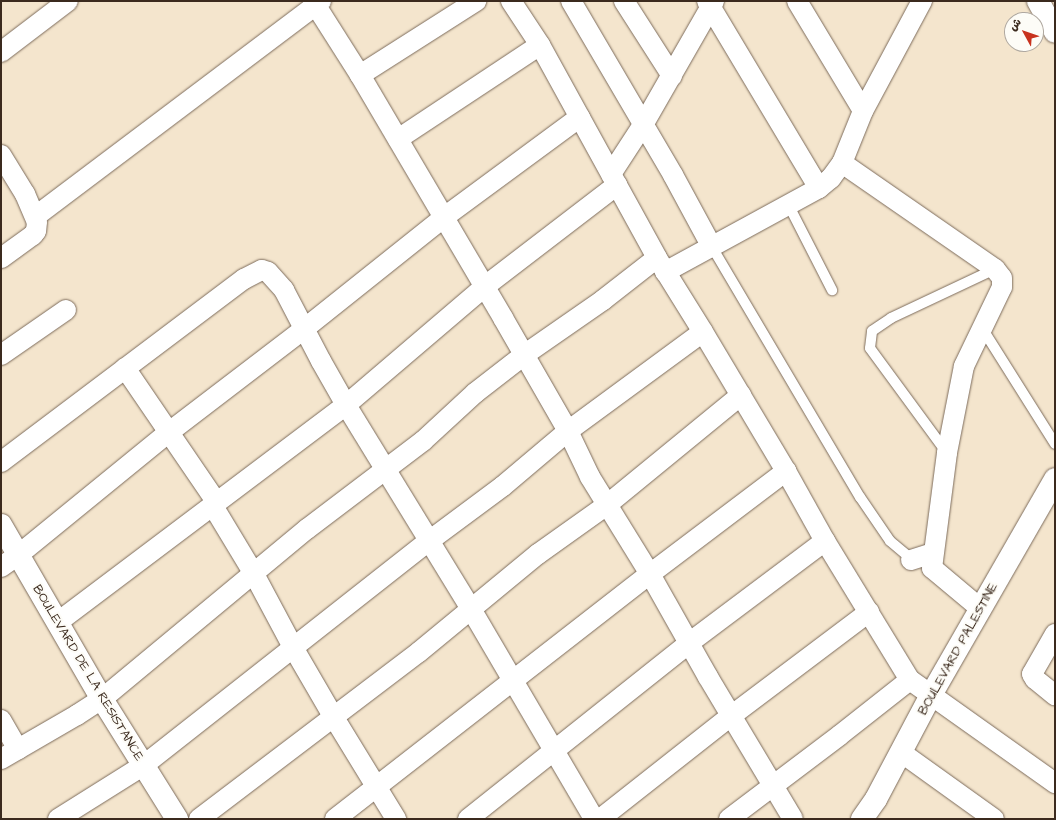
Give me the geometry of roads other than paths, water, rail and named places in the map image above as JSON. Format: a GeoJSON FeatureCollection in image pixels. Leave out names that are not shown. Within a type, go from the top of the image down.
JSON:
{"type":"FeatureCollection","features":[{"type":"Feature","properties":{"kind":"street"},"geometry":{"type":"LineString","coordinates":[[1,52],[68,1]]}},
{"type":"Feature","properties":{"kind":"street"},"geometry":{"type":"LineString","coordinates":[[360,75],[476,1]]}},
{"type":"Feature","properties":{"kind":"street"},"geometry":{"type":"LineString","coordinates":[[511,1],[540,45],[661,265],[741,395],[825,541],[910,680],[1055,783]]}},
{"type":"Feature","properties":{"kind":"street"},"geometry":{"type":"LineString","coordinates":[[571,1],[712,247]]}},
{"type":"Feature","properties":{"kind":"street"},"geometry":{"type":"LineString","coordinates":[[624,1],[672,76]]}},
{"type":"Feature","properties":{"kind":"street"},"geometry":{"type":"LineString","coordinates":[[798,1],[863,111]]}},
{"type":"Feature","properties":{"kind":"street"},"geometry":{"type":"LineString","coordinates":[[1,759],[77,716],[102,699],[307,529],[423,441],[475,393],[524,355],[603,300],[661,265],[712,247],[819,188],[842,163],[863,111],[922,1]]}},
{"type":"Feature","properties":{"kind":"street"},"geometry":{"type":"LineString","coordinates":[[1038,1],[1055,32]]}},
{"type":"Feature","properties":{"kind":"street"},"geometry":{"type":"LineString","coordinates":[[1046,1],[1055,12]]}},
{"type":"Feature","properties":{"kind":"street"},"geometry":{"type":"LineString","coordinates":[[36,216],[317,2],[568,431],[590,477],[650,574],[731,716],[793,819]]}},
{"type":"Feature","properties":{"kind":"street"},"geometry":{"type":"LineString","coordinates":[[58,622],[215,505],[346,404],[484,287],[614,180],[643,125],[672,76],[710,3]]}},
{"type":"Feature","properties":{"kind":"street"},"geometry":{"type":"LineString","coordinates":[[710,3],[819,188]]}},
{"type":"Feature","properties":{"kind":"street"},"geometry":{"type":"LineString","coordinates":[[398,140],[540,45]]}},
{"type":"Feature","properties":{"kind":"street"},"geometry":{"type":"LineString","coordinates":[[9,562],[168,432],[304,329],[443,218],[580,117]]}},
{"type":"Feature","properties":{"kind":"street"},"geometry":{"type":"LineString","coordinates":[[1,258],[32,236],[37,227],[36,216],[25,194],[3,161]]}},
{"type":"Feature","properties":{"kind":"street"},"geometry":{"type":"LineString","coordinates":[[842,163],[995,269],[1002,278],[1002,288],[964,366],[947,453],[933,561]]}},
{"type":"Feature","properties":{"kind":"street"},"geometry":{"type":"LineString","coordinates":[[1,462],[244,279],[262,270],[268,272],[279,282],[289,298],[304,329],[346,404],[471,609],[594,819]]}},
{"type":"Feature","properties":{"kind":"street"},"geometry":{"type":"LineString","coordinates":[[1,355],[66,310]]}},
{"type":"Feature","properties":{"kind":"street"},"geometry":{"type":"LineString","coordinates":[[66,817],[144,765],[294,649],[429,541],[503,486],[568,431],[703,332]]}},
{"type":"Feature","properties":{"kind":"street"},"geometry":{"type":"LineString","coordinates":[[125,368],[215,505],[294,649],[396,819]]}},
{"type":"Feature","properties":{"kind":"street"},"geometry":{"type":"LineString","coordinates":[[199,819],[419,652],[538,554],[608,504],[741,395]]}},
{"type":"Feature","properties":{"kind":"street"},"geometry":{"type":"LineString","coordinates":[[335,819],[650,574],[786,471]]}},
{"type":"Feature","properties":{"kind":"street","name":"BOULEVARD PALESTINE"},"geometry":{"type":"LineString","coordinates":[[862,819],[876,799],[902,753],[931,695],[1055,479]]}},
{"type":"Feature","properties":{"kind":"street","name":"BOULEVARD DE LA RESISTANCE"},"geometry":{"type":"LineString","coordinates":[[1,525],[9,562],[58,622],[102,699],[177,819]]}},
{"type":"Feature","properties":{"kind":"street"},"geometry":{"type":"LineString","coordinates":[[468,819],[689,643],[825,541]]}},
{"type":"Feature","properties":{"kind":"street"},"geometry":{"type":"LineString","coordinates":[[912,560],[933,561],[981,609]]}},
{"type":"Feature","properties":{"kind":"street"},"geometry":{"type":"LineString","coordinates":[[600,819],[731,716],[869,612]]}},
{"type":"Feature","properties":{"kind":"street"},"geometry":{"type":"LineString","coordinates":[[1055,634],[1032,674],[1035,679],[1055,696]]}},
{"type":"Feature","properties":{"kind":"street"},"geometry":{"type":"LineString","coordinates":[[729,819],[774,786],[910,680]]}},
{"type":"Feature","properties":{"kind":"street"},"geometry":{"type":"LineString","coordinates":[[1,720],[18,750]]}},
{"type":"Feature","properties":{"kind":"street"},"geometry":{"type":"LineString","coordinates":[[902,753],[994,819]]}},
{"type":"Feature","properties":{"kind":"lane"},"geometry":{"type":"LineString","coordinates":[[788,204],[832,290]]}},
{"type":"Feature","properties":{"kind":"lane"},"geometry":{"type":"LineString","coordinates":[[712,247],[860,498],[890,542],[912,560]]}},
{"type":"Feature","properties":{"kind":"lane"},"geometry":{"type":"LineString","coordinates":[[947,453],[870,348],[872,332],[891,318],[995,269]]}},
{"type":"Feature","properties":{"kind":"lane"},"geometry":{"type":"LineString","coordinates":[[982,328],[1055,444]]}}]}
